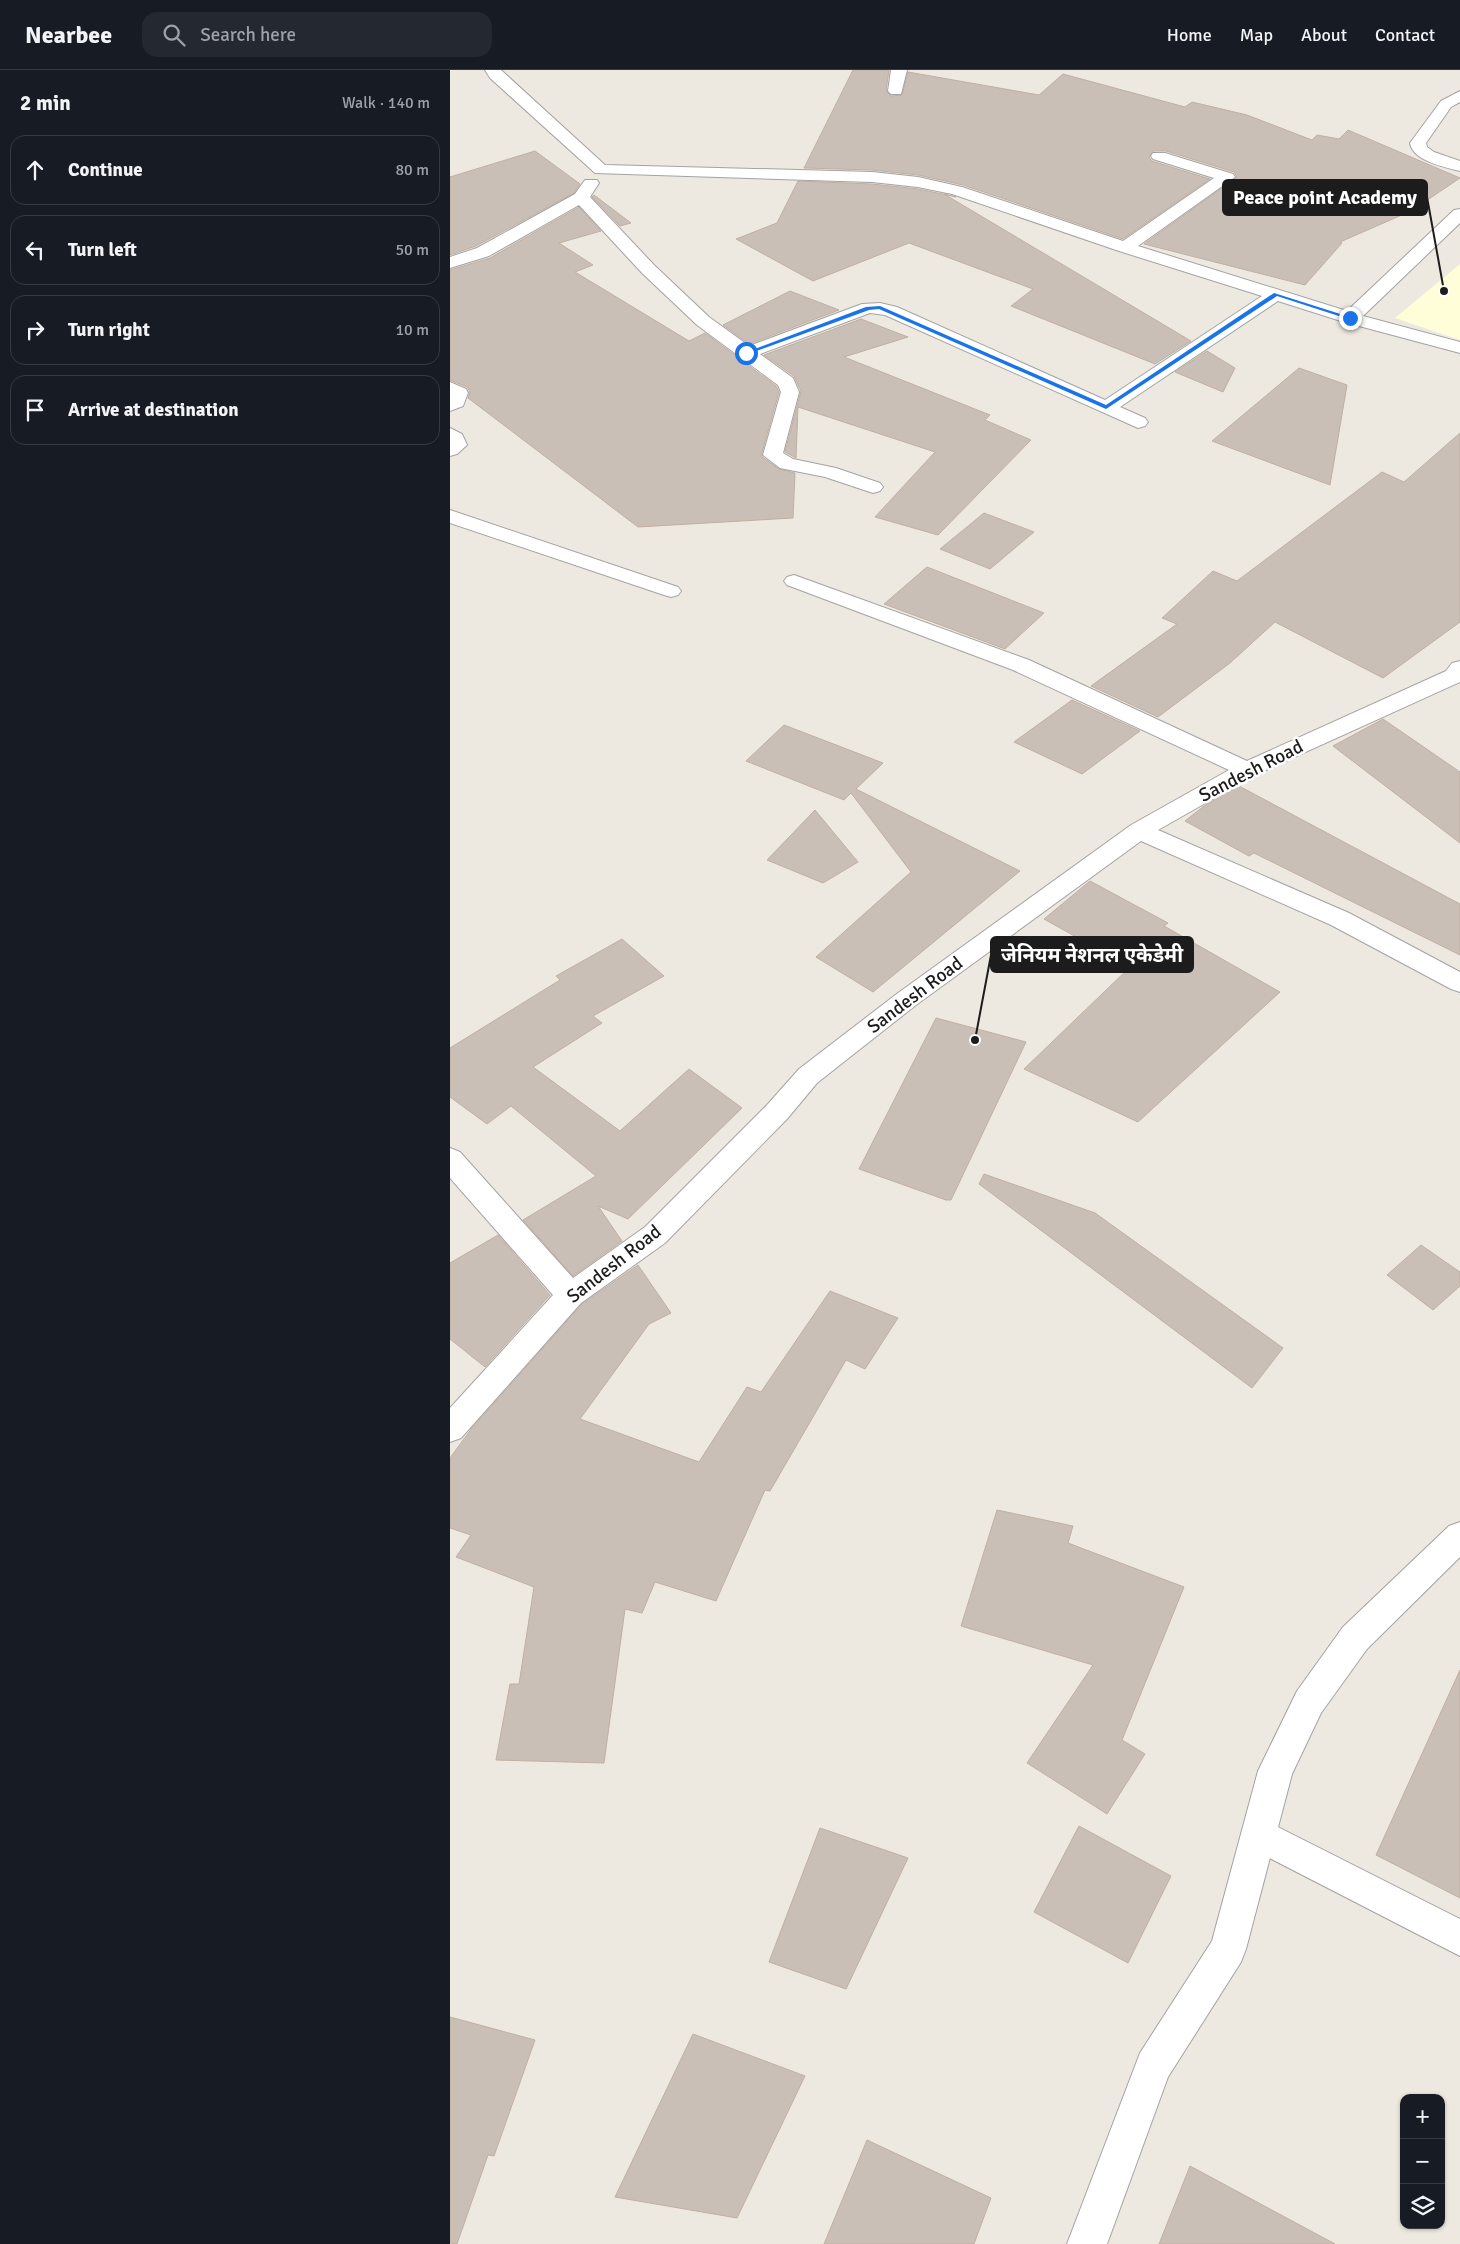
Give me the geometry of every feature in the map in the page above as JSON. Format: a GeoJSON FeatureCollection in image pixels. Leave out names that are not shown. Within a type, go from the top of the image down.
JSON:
{"type":"FeatureCollection","features":[{"type":"Feature","properties":{"kind":"street"},"geometry":{"type":"LineString","coordinates":[[493,70],[495,75],[601,170],[758,175],[872,176],[918,182],[956,190],[1126,247],[1350,318],[1460,348]]}},
{"type":"Feature","properties":{"kind":"street"},"geometry":{"type":"LineString","coordinates":[[896,91],[899,70]]}},
{"type":"Feature","properties":{"kind":"street"},"geometry":{"type":"LineString","coordinates":[[1460,96],[1446,104],[1418,143],[1419,149],[1428,155],[1460,166]]}},
{"type":"Feature","properties":{"kind":"street"},"geometry":{"type":"LineString","coordinates":[[1126,247],[1227,177],[1159,156]]}},
{"type":"Feature","properties":{"kind":"street"},"geometry":{"type":"LineString","coordinates":[[450,263],[483,252],[581,197],[601,170]]}},
{"type":"Feature","properties":{"kind":"street"},"geometry":{"type":"LineString","coordinates":[[581,197],[648,269],[703,321],[786,382],[790,392],[773,455],[787,464],[829,472],[873,487]]}},
{"type":"Feature","properties":{"kind":"street"},"geometry":{"type":"LineString","coordinates":[[1350,318],[1460,214]]}},
{"type":"Feature","properties":{"kind":"street"},"geometry":{"type":"LineString","coordinates":[[1106,408],[1276,294]]}},
{"type":"Feature","properties":{"kind":"street"},"geometry":{"type":"LineString","coordinates":[[746,353],[868,308],[880,308],[1138,422]]}},
{"type":"Feature","properties":{"kind":"street"},"geometry":{"type":"LineString","coordinates":[[450,388],[459,393],[456,402],[450,405]]}},
{"type":"Feature","properties":{"kind":"street"},"geometry":{"type":"LineString","coordinates":[[450,434],[455,438],[457,445],[450,450]]}},
{"type":"Feature","properties":{"kind":"street"},"geometry":{"type":"LineString","coordinates":[[450,516],[671,590]]}},
{"type":"Feature","properties":{"kind":"street"},"geometry":{"type":"LineString","coordinates":[[794,581],[1021,665],[1247,770]]}},
{"type":"Feature","properties":{"kind":"street","name":"Sandesh Road"},"geometry":{"type":"LineString","coordinates":[[450,1429],[572,1294],[654,1235],[777,1112],[808,1076],[907,999],[1139,831],[1247,770],[1454,676],[1460,668]]}},
{"type":"Feature","properties":{"kind":"street"},"geometry":{"type":"LineString","coordinates":[[1139,831],[1340,919],[1460,984]]}},
{"type":"Feature","properties":{"kind":"street"},"geometry":{"type":"LineString","coordinates":[[450,1159],[572,1294]]}},
{"type":"Feature","properties":{"kind":"street"},"geometry":{"type":"LineString","coordinates":[[1087,2244],[1153,2066],[1228,1949],[1260,1835],[1275,1771],[1310,1702],[1356,1638],[1460,1536]]}},
{"type":"Feature","properties":{"kind":"street"},"geometry":{"type":"LineString","coordinates":[[1260,1835],[1460,1938]]}},
{"type":"Feature","properties":{"kind":"shaded area"},"geometry":{"type":"Polygon","coordinates":[[[1460,264],[1460,340],[1395,318],[1460,264]]]}},
{"type":"Feature","properties":{"kind":"building"},"geometry":{"type":"Polygon","coordinates":[[[853,70],[889,70],[886,91],[891,96],[902,95],[908,72],[1039,95],[1063,74],[1185,107],[1192,102],[1247,115],[1312,140],[1317,135],[1339,139],[1348,130],[1460,178],[1411,211],[1340,242],[1342,243],[1305,285],[1144,244],[1237,177],[1234,172],[1166,151],[1153,151],[1149,157],[1152,161],[1210,179],[1123,239],[963,185],[918,175],[872,170],[804,168],[853,70]]]}},
{"type":"Feature","properties":{"kind":"building"},"geometry":{"type":"Polygon","coordinates":[[[535,151],[580,184],[574,193],[476,246],[450,255],[450,177],[535,151]]]}},
{"type":"Feature","properties":{"kind":"building"},"geometry":{"type":"Polygon","coordinates":[[[798,181],[872,184],[918,189],[945,195],[1191,341],[1155,364],[1011,306],[1033,289],[909,243],[813,281],[736,239],[777,223],[798,181]]]}},
{"type":"Feature","properties":{"kind":"building"},"geometry":{"type":"Polygon","coordinates":[[[594,195],[631,223],[620,226],[592,197],[594,195]]]}},
{"type":"Feature","properties":{"kind":"building"},"geometry":{"type":"Polygon","coordinates":[[[579,207],[601,231],[559,243],[593,265],[575,272],[689,341],[705,333],[776,386],[779,392],[761,456],[779,469],[795,473],[793,518],[638,527],[468,398],[470,392],[467,387],[450,380],[450,270],[490,258],[579,207]]]}},
{"type":"Feature","properties":{"kind":"building"},"geometry":{"type":"Polygon","coordinates":[[[790,291],[839,310],[749,344],[723,325],[790,291]]]}},
{"type":"Feature","properties":{"kind":"building"},"geometry":{"type":"Polygon","coordinates":[[[861,319],[908,337],[844,357],[990,415],[985,420],[1031,440],[938,535],[875,517],[935,452],[798,407],[796,458],[785,452],[801,391],[794,376],[764,355],[861,319]]]}},
{"type":"Feature","properties":{"kind":"building"},"geometry":{"type":"Polygon","coordinates":[[[1207,351],[1235,368],[1223,392],[1175,372],[1207,351]]]}},
{"type":"Feature","properties":{"kind":"building"},"geometry":{"type":"Polygon","coordinates":[[[1299,368],[1347,385],[1330,485],[1212,441],[1299,368]]]}},
{"type":"Feature","properties":{"kind":"building"},"geometry":{"type":"Polygon","coordinates":[[[1460,433],[1460,622],[1383,678],[1275,622],[1230,663],[1158,717],[1091,686],[1177,624],[1162,618],[1213,571],[1237,581],[1382,472],[1404,482],[1460,433]]]}},
{"type":"Feature","properties":{"kind":"building"},"geometry":{"type":"Polygon","coordinates":[[[984,513],[1034,532],[990,569],[940,549],[984,513]]]}},
{"type":"Feature","properties":{"kind":"building"},"geometry":{"type":"Polygon","coordinates":[[[927,567],[1044,613],[1005,649],[884,604],[927,567]]]}},
{"type":"Feature","properties":{"kind":"building"},"geometry":{"type":"Polygon","coordinates":[[[1072,700],[1140,731],[1082,774],[1014,742],[1072,700]]]}},
{"type":"Feature","properties":{"kind":"building"},"geometry":{"type":"Polygon","coordinates":[[[1383,719],[1460,772],[1460,843],[1333,746],[1383,719]]]}},
{"type":"Feature","properties":{"kind":"building"},"geometry":{"type":"Polygon","coordinates":[[[784,725],[883,763],[856,789],[1020,871],[873,992],[816,957],[911,872],[851,793],[844,800],[746,761],[784,725]]]}},
{"type":"Feature","properties":{"kind":"building"},"geometry":{"type":"Polygon","coordinates":[[[1239,786],[1460,904],[1460,955],[1254,853],[1249,856],[1185,821],[1204,806],[1239,786]]]}},
{"type":"Feature","properties":{"kind":"building"},"geometry":{"type":"Polygon","coordinates":[[[815,810],[858,862],[823,883],[767,860],[815,810]]]}},
{"type":"Feature","properties":{"kind":"building"},"geometry":{"type":"Polygon","coordinates":[[[1090,881],[1168,923],[1164,926],[1280,992],[1138,1122],[1024,1069],[1130,967],[1044,919],[1090,881]]]}},
{"type":"Feature","properties":{"kind":"building"},"geometry":{"type":"Polygon","coordinates":[[[622,939],[664,976],[593,1016],[602,1023],[533,1067],[620,1131],[689,1069],[742,1108],[628,1219],[598,1206],[622,1241],[573,1276],[523,1220],[596,1176],[511,1106],[487,1124],[450,1097],[450,1048],[560,980],[556,976],[622,939]]]}},
{"type":"Feature","properties":{"kind":"building"},"geometry":{"type":"Polygon","coordinates":[[[936,1018],[1026,1042],[951,1200],[946,1200],[859,1169],[936,1018]]]}},
{"type":"Feature","properties":{"kind":"building"},"geometry":{"type":"Polygon","coordinates":[[[984,1174],[1095,1213],[1283,1348],[1252,1388],[979,1184],[984,1174]]]}},
{"type":"Feature","properties":{"kind":"building"},"geometry":{"type":"Polygon","coordinates":[[[498,1235],[550,1295],[485,1367],[450,1339],[450,1263],[498,1235]]]}},
{"type":"Feature","properties":{"kind":"building"},"geometry":{"type":"Polygon","coordinates":[[[1421,1245],[1460,1272],[1460,1286],[1433,1310],[1387,1275],[1421,1245]]]}},
{"type":"Feature","properties":{"kind":"building"},"geometry":{"type":"Polygon","coordinates":[[[638,1265],[671,1313],[649,1324],[580,1419],[699,1462],[747,1387],[761,1392],[830,1291],[898,1318],[865,1369],[846,1360],[770,1491],[765,1490],[716,1601],[655,1582],[642,1613],[625,1609],[604,1763],[496,1760],[510,1684],[519,1684],[534,1587],[456,1557],[471,1535],[450,1528],[450,1458],[472,1428],[582,1304],[638,1265]]]}},
{"type":"Feature","properties":{"kind":"building"},"geometry":{"type":"Polygon","coordinates":[[[997,1510],[1073,1526],[1068,1543],[1184,1587],[1122,1740],[1145,1754],[1107,1814],[1027,1763],[1093,1665],[961,1626],[997,1510]]]}},
{"type":"Feature","properties":{"kind":"building"},"geometry":{"type":"Polygon","coordinates":[[[1460,1670],[1460,1898],[1376,1855],[1460,1670]]]}},
{"type":"Feature","properties":{"kind":"building"},"geometry":{"type":"Polygon","coordinates":[[[1079,1826],[1171,1876],[1128,1963],[1034,1912],[1079,1826]]]}},
{"type":"Feature","properties":{"kind":"building"},"geometry":{"type":"Polygon","coordinates":[[[820,1828],[908,1858],[846,1989],[769,1962],[820,1828]]]}},
{"type":"Feature","properties":{"kind":"building"},"geometry":{"type":"Polygon","coordinates":[[[450,2017],[535,2040],[494,2156],[488,2155],[457,2244],[450,2243],[450,2017]]]}},
{"type":"Feature","properties":{"kind":"building"},"geometry":{"type":"Polygon","coordinates":[[[693,2034],[805,2076],[737,2218],[615,2197],[693,2034]]]}},
{"type":"Feature","properties":{"kind":"building"},"geometry":{"type":"Polygon","coordinates":[[[867,2140],[991,2198],[974,2244],[824,2244],[867,2140]]]}},
{"type":"Feature","properties":{"kind":"building"},"geometry":{"type":"Polygon","coordinates":[[[1190,2166],[1335,2244],[1159,2244],[1190,2166]]]}},
{"type":"Feature","properties":{"kind":"place","name":"Peace point Academy"},"geometry":{"type":"Point","coordinates":[1444,291]}},
{"type":"Feature","properties":{"kind":"place","name":"जेनियम नेशनल एकेडेमी"},"geometry":{"type":"Point","coordinates":[975,1040]}},
{"type":"Feature","properties":{"kind":"route"},"geometry":{"type":"LineString","coordinates":[[746,353],[868,308],[880,308],[891,311],[1106,408],[1276,294],[1350,318]]}}]}
